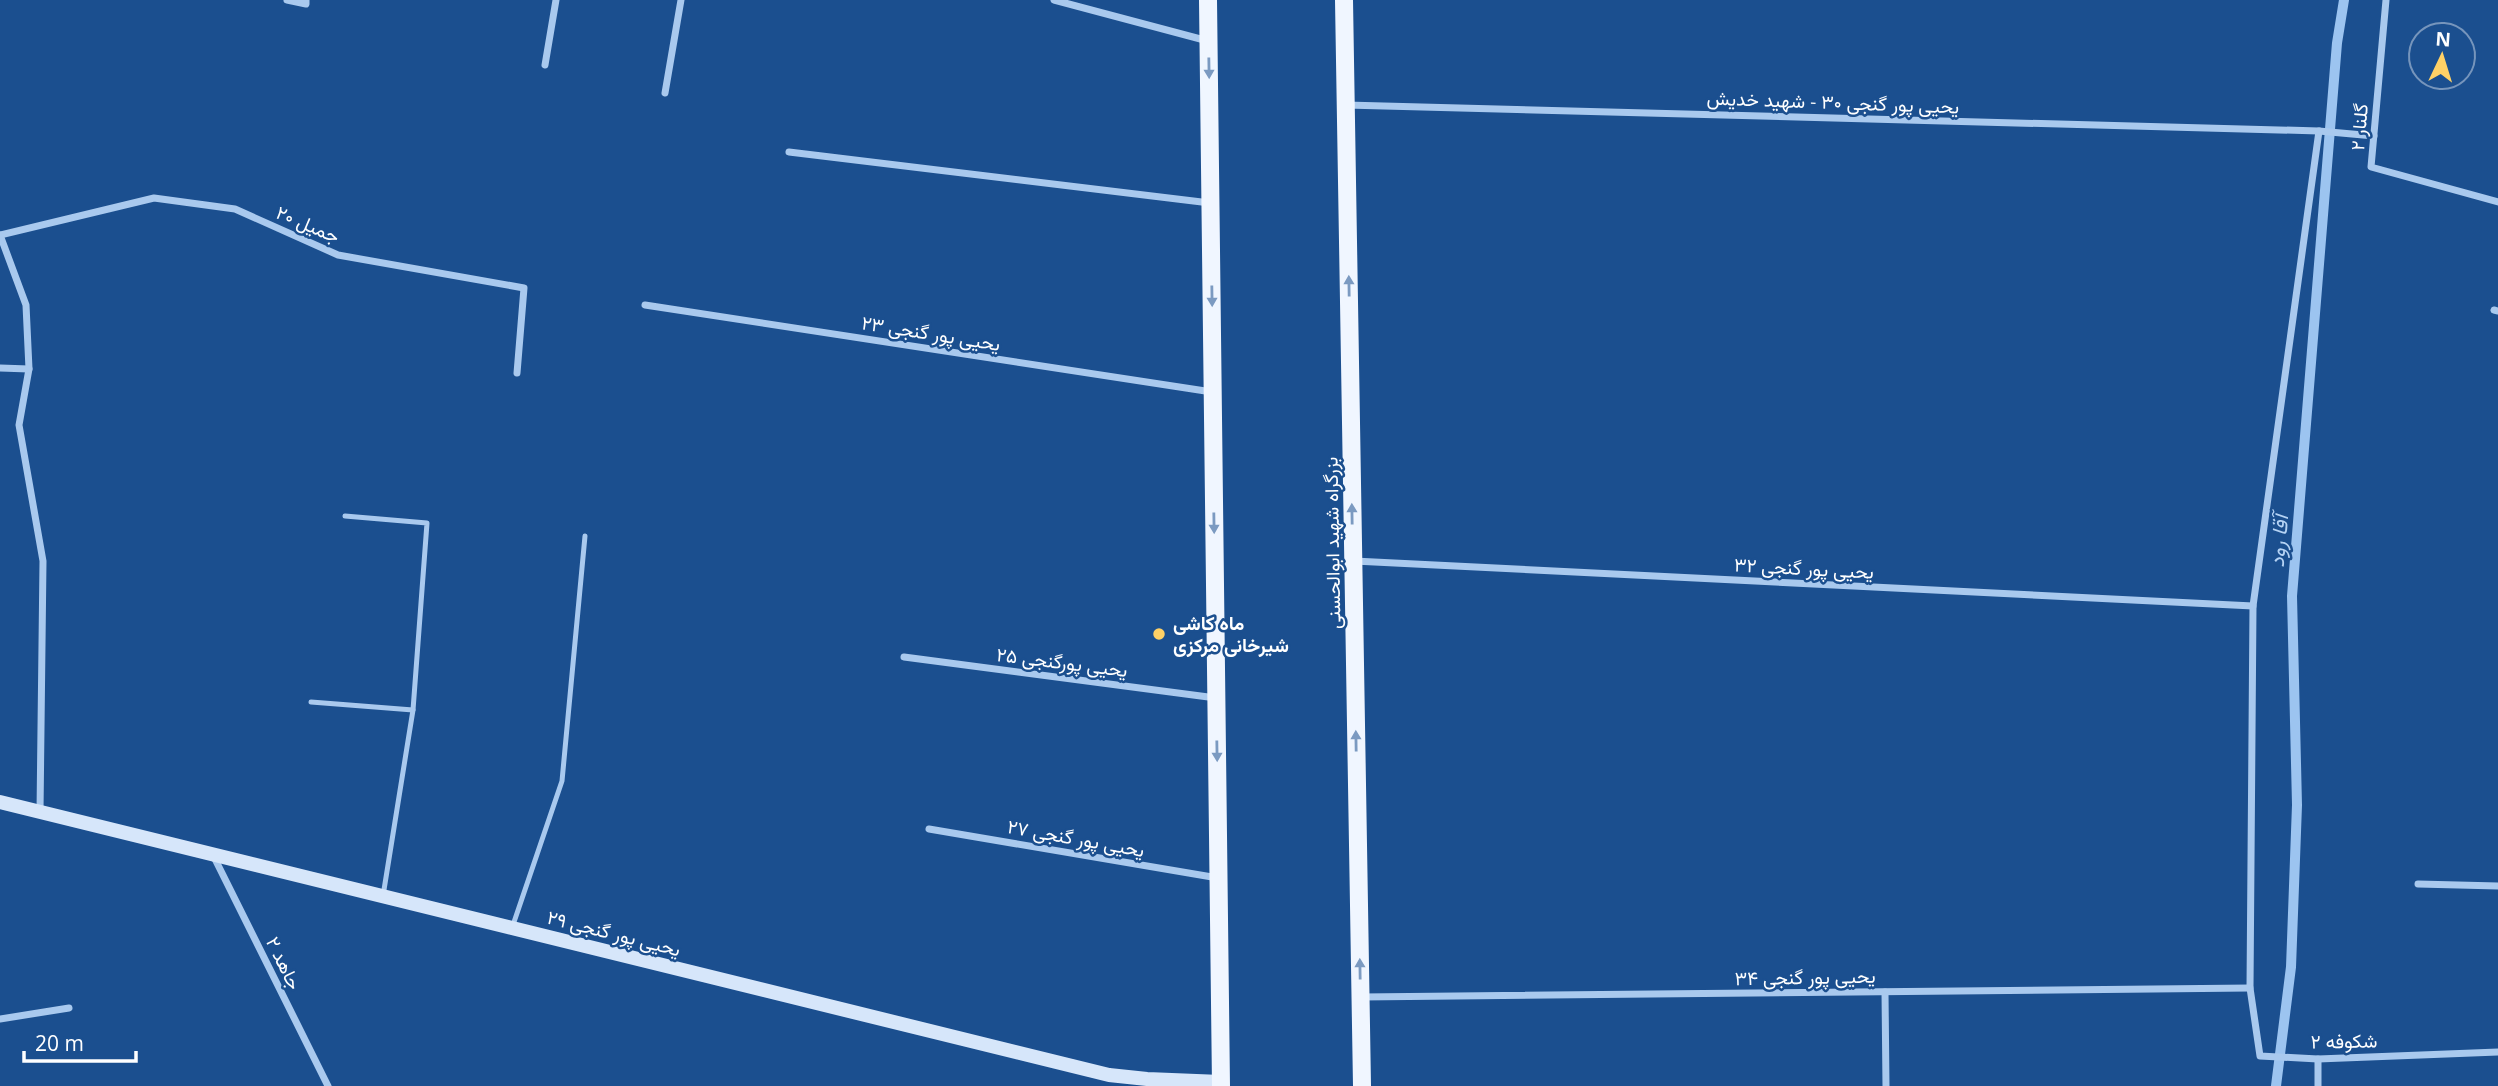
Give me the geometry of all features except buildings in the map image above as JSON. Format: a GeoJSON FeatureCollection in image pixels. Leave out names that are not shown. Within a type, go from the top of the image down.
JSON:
{"type":"FeatureCollection","features":[{"type":"Feature","properties":{"kind":"main road"},"geometry":{"type":"LineString","coordinates":[[1208,0],[1221,1084]]}},
{"type":"Feature","properties":{"kind":"main road","name":"بزرگراه شهید ابوالحسنی"},"geometry":{"type":"LineString","coordinates":[[1344,0],[1362,1086]]}},
{"type":"Feature","properties":{"kind":"main road","name":"یحیی پور گنجی ۲۹"},"geometry":{"type":"LineString","coordinates":[[0,802],[1109,1075],[1221,1084]]}},
{"type":"Feature","properties":{"kind":"street"},"geometry":{"type":"LineString","coordinates":[[287,0],[306,2]]}},
{"type":"Feature","properties":{"kind":"street"},"geometry":{"type":"LineString","coordinates":[[545,65],[556,0]]}},
{"type":"Feature","properties":{"kind":"street"},"geometry":{"type":"LineString","coordinates":[[665,93],[681,0]]}},
{"type":"Feature","properties":{"kind":"street"},"geometry":{"type":"LineString","coordinates":[[1054,0],[1209,41]]}},
{"type":"Feature","properties":{"kind":"street","name":"گلنار ۲"},"geometry":{"type":"LineString","coordinates":[[2386,0],[2371,167],[2498,202]]}},
{"type":"Feature","properties":{"kind":"street","name":"یحیی پور گنجی ۳۰ - شهید خدیش"},"geometry":{"type":"LineString","coordinates":[[1346,105],[2319,131],[2374,136]]}},
{"type":"Feature","properties":{"kind":"street","name":"شکوفه ۲"},"geometry":{"type":"LineString","coordinates":[[2319,131],[2253,606],[2250,988],[2260,1056],[2318,1059],[2498,1052]]}},
{"type":"Feature","properties":{"kind":"street"},"geometry":{"type":"LineString","coordinates":[[789,152],[1210,203]]}},
{"type":"Feature","properties":{"kind":"street","name":"جمیل ۲۰"},"geometry":{"type":"LineString","coordinates":[[0,235],[154,198],[235,209],[338,255],[524,288],[517,373]]}},
{"type":"Feature","properties":{"kind":"street"},"geometry":{"type":"LineString","coordinates":[[0,235],[26,305],[29,369],[19,425],[43,561],[40,812]]}},
{"type":"Feature","properties":{"kind":"street","name":"یحیی پور گنجی ۲۳"},"geometry":{"type":"LineString","coordinates":[[645,305],[1213,392]]}},
{"type":"Feature","properties":{"kind":"street"},"geometry":{"type":"LineString","coordinates":[[0,368],[29,369]]}},
{"type":"Feature","properties":{"kind":"street","name":"یحیی پور گنجی ۳۲"},"geometry":{"type":"LineString","coordinates":[[1353,561],[2253,606]]}},
{"type":"Feature","properties":{"kind":"street","name":"یحیی پورگنجی ۲۵"},"geometry":{"type":"LineString","coordinates":[[904,657],[1216,698]]}},
{"type":"Feature","properties":{"kind":"street","name":"یحیی پور گنجی ۲۷"},"geometry":{"type":"LineString","coordinates":[[929,829],[1219,878]]}},
{"type":"Feature","properties":{"kind":"street","name":"جاهد ۲"},"geometry":{"type":"LineString","coordinates":[[213,854],[328,1086]]}},
{"type":"Feature","properties":{"kind":"street"},"geometry":{"type":"LineString","coordinates":[[2418,884],[2498,886]]}},
{"type":"Feature","properties":{"kind":"street","name":"یحیی پور گنجی ۳۴"},"geometry":{"type":"LineString","coordinates":[[1360,997],[2250,988]]}},
{"type":"Feature","properties":{"kind":"street"},"geometry":{"type":"LineString","coordinates":[[1885,992],[1886,1086]]}},
{"type":"Feature","properties":{"kind":"street"},"geometry":{"type":"LineString","coordinates":[[0,1019],[69,1008]]}},
{"type":"Feature","properties":{"kind":"street"},"geometry":{"type":"LineString","coordinates":[[2318,1059],[2318,1086]]}},
{"type":"Feature","properties":{"kind":"lane"},"geometry":{"type":"LineString","coordinates":[[345,516],[428,523],[413,710],[383,896]]}},
{"type":"Feature","properties":{"kind":"lane"},"geometry":{"type":"LineString","coordinates":[[512,928],[562,781],[585,536]]}},
{"type":"Feature","properties":{"kind":"lane"},"geometry":{"type":"LineString","coordinates":[[311,702],[413,710]]}},
{"type":"Feature","properties":{"kind":"waterway","name":"آقا رود"},"geometry":{"type":"LineString","coordinates":[[2276,1086],[2291,967],[2297,805],[2292,596],[2337,43],[2344,0]]}},
{"type":"Feature","properties":{"kind":"place","name":"ماه کاشی شیرخانی مرکزی"},"geometry":{"type":"Point","coordinates":[1159,634]}}]}
